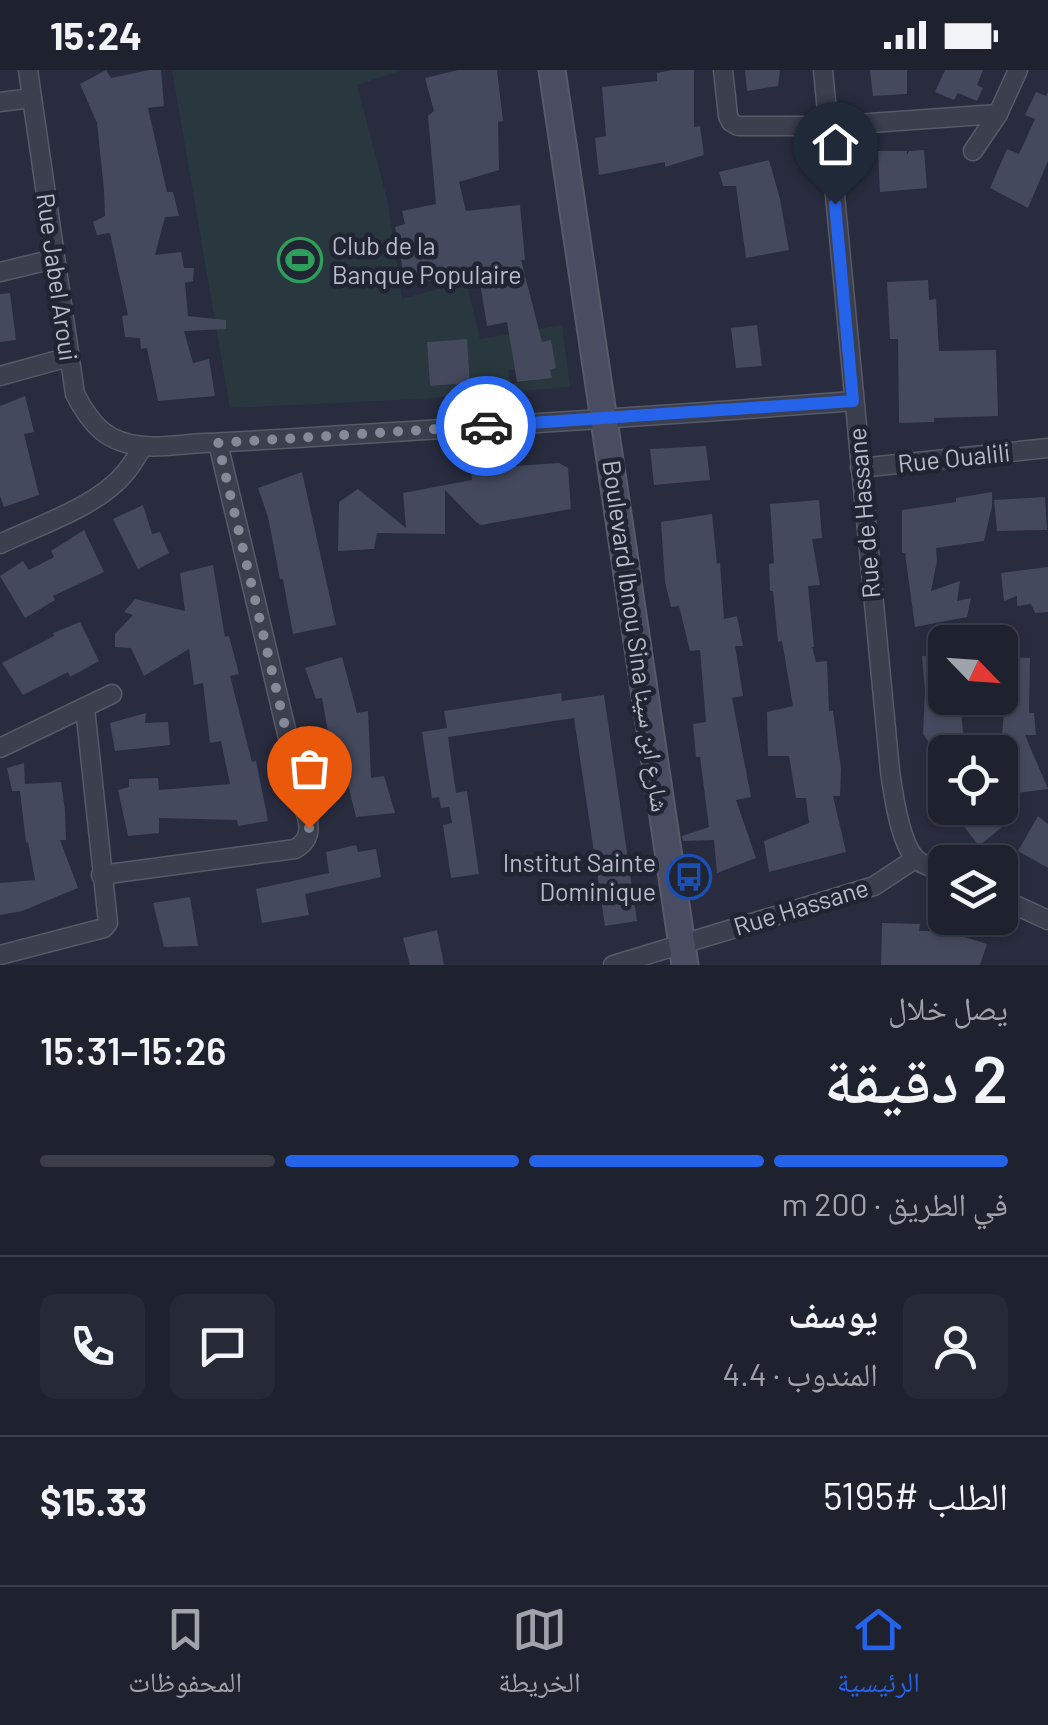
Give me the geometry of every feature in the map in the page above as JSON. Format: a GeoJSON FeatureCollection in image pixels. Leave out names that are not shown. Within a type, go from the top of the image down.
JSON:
{"type":"FeatureCollection","features":[{"type":"Feature","properties":{"kind":"main road","name":"Boulevard Ibnou Sina شارع ابن سينا"},"geometry":{"type":"LineString","coordinates":[[552,70],[684,955]]}},
{"type":"Feature","properties":{"kind":"street","name":"Rue Jabel Aroui"},"geometry":{"type":"LineString","coordinates":[[28,70],[76,394],[86,416],[107,436],[143,446]]}},
{"type":"Feature","properties":{"kind":"street"},"geometry":{"type":"LineString","coordinates":[[724,70],[728,116],[731,122],[746,127],[828,126],[998,114]]}},
{"type":"Feature","properties":{"kind":"street","name":"Rue de Hassane"},"geometry":{"type":"LineString","coordinates":[[823,70],[890,771],[896,810],[916,859]]}},
{"type":"Feature","properties":{"kind":"street"},"geometry":{"type":"LineString","coordinates":[[973,151],[998,114],[1018,70]]}},
{"type":"Feature","properties":{"kind":"street"},"geometry":{"type":"LineString","coordinates":[[0,102],[32,98]]}},
{"type":"Feature","properties":{"kind":"street"},"geometry":{"type":"LineString","coordinates":[[0,272],[54,259]]}},
{"type":"Feature","properties":{"kind":"street"},"geometry":{"type":"LineString","coordinates":[[0,376],[68,357]]}},
{"type":"Feature","properties":{"kind":"street"},"geometry":{"type":"LineString","coordinates":[[0,544],[108,489],[125,474],[143,446],[853,401]]}},
{"type":"Feature","properties":{"kind":"street"},"geometry":{"type":"LineString","coordinates":[[101,875],[295,849],[307,838],[308,822],[218,443]]}},
{"type":"Feature","properties":{"kind":"street","name":"Rue Oualili"},"geometry":{"type":"LineString","coordinates":[[860,468],[1048,448]]}},
{"type":"Feature","properties":{"kind":"street"},"geometry":{"type":"LineString","coordinates":[[0,748],[112,694]]}},
{"type":"Feature","properties":{"kind":"street"},"geometry":{"type":"LineString","coordinates":[[0,956],[104,928],[108,922],[85,708]]}},
{"type":"Feature","properties":{"kind":"street"},"geometry":{"type":"LineString","coordinates":[[916,859],[928,864]]}},
{"type":"Feature","properties":{"kind":"street","name":"Rue Hassane"},"geometry":{"type":"LineString","coordinates":[[613,965],[684,955],[874,886],[916,859]]}},
{"type":"Feature","properties":{"kind":"street"},"geometry":{"type":"LineString","coordinates":[[1018,906],[1048,920]]}},
{"type":"Feature","properties":{"kind":"shaded area","name":"Club de la Banque Populaire"},"geometry":{"type":"Polygon","coordinates":[[[172,70],[403,70],[357,85],[388,203],[402,299],[466,281],[480,339],[562,325],[570,387],[230,408],[172,70]],[[467,339],[427,342],[430,386],[470,383],[467,339]],[[551,341],[511,347],[515,369],[508,371],[511,384],[551,378],[550,369],[556,368],[551,341]]]}},
{"type":"Feature","properties":{"kind":"building"},"geometry":{"type":"Polygon","coordinates":[[[106,70],[111,78],[161,70],[164,106],[148,108],[167,192],[173,192],[179,216],[165,217],[155,255],[181,252],[184,268],[194,268],[193,281],[185,283],[188,316],[226,320],[226,329],[184,331],[193,363],[209,359],[215,396],[158,401],[147,348],[141,349],[140,338],[125,337],[122,316],[128,315],[110,233],[97,235],[93,222],[105,216],[104,190],[97,123],[80,84],[106,70]]]}},
{"type":"Feature","properties":{"kind":"building"},"geometry":{"type":"Polygon","coordinates":[[[458,70],[497,70],[503,121],[498,122],[499,170],[459,182],[466,211],[520,205],[525,260],[521,260],[542,342],[551,340],[556,368],[550,370],[552,378],[517,382],[507,322],[487,326],[478,270],[406,286],[395,227],[405,224],[402,211],[436,204],[428,116],[434,111],[425,78],[458,70]]]}},
{"type":"Feature","properties":{"kind":"building"},"geometry":{"type":"Polygon","coordinates":[[[694,70],[694,127],[700,126],[704,155],[665,167],[665,162],[599,175],[595,138],[606,136],[602,87],[657,81],[657,73],[694,70]]]}},
{"type":"Feature","properties":{"kind":"building"},"geometry":{"type":"Polygon","coordinates":[[[745,70],[780,70],[778,86],[747,91],[745,70]]]}},
{"type":"Feature","properties":{"kind":"building"},"geometry":{"type":"Polygon","coordinates":[[[870,70],[907,70],[907,94],[873,96],[870,70]]]}},
{"type":"Feature","properties":{"kind":"building"},"geometry":{"type":"Polygon","coordinates":[[[945,70],[983,70],[977,85],[983,88],[977,101],[958,93],[954,100],[935,92],[945,70]]]}},
{"type":"Feature","properties":{"kind":"building"},"geometry":{"type":"Polygon","coordinates":[[[1048,91],[1048,161],[1028,208],[990,188],[1007,149],[1019,154],[1035,119],[1025,115],[1036,92],[1046,96],[1048,91]]]}},
{"type":"Feature","properties":{"kind":"building"},"geometry":{"type":"Polygon","coordinates":[[[924,150],[927,188],[880,192],[878,151],[907,151],[907,155],[909,151],[924,150]]]}},
{"type":"Feature","properties":{"kind":"building"},"geometry":{"type":"Polygon","coordinates":[[[769,160],[789,250],[746,258],[736,186],[723,186],[719,172],[769,160]]]}},
{"type":"Feature","properties":{"kind":"building"},"geometry":{"type":"Polygon","coordinates":[[[928,280],[929,300],[936,299],[939,351],[996,350],[998,416],[899,423],[898,339],[890,339],[887,282],[928,280]]]}},
{"type":"Feature","properties":{"kind":"building"},"geometry":{"type":"Polygon","coordinates":[[[10,293],[16,340],[0,342],[0,294],[10,293]]]}},
{"type":"Feature","properties":{"kind":"building"},"geometry":{"type":"Polygon","coordinates":[[[757,325],[762,366],[736,368],[731,328],[757,325]]]}},
{"type":"Feature","properties":{"kind":"building"},"geometry":{"type":"Polygon","coordinates":[[[467,339],[470,383],[430,386],[427,342],[467,339]]]}},
{"type":"Feature","properties":{"kind":"building"},"geometry":{"type":"Polygon","coordinates":[[[25,396],[34,432],[24,434],[39,495],[4,507],[0,496],[0,406],[25,396]]]}},
{"type":"Feature","properties":{"kind":"building"},"geometry":{"type":"Polygon","coordinates":[[[706,446],[710,480],[654,485],[650,449],[706,446]]]}},
{"type":"Feature","properties":{"kind":"building"},"geometry":{"type":"Polygon","coordinates":[[[559,463],[568,468],[571,509],[481,525],[445,490],[445,534],[377,533],[374,549],[338,551],[339,502],[358,489],[406,528],[403,493],[472,480],[471,469],[559,463]]]}},
{"type":"Feature","properties":{"kind":"building"},"geometry":{"type":"Polygon","coordinates":[[[302,472],[336,625],[293,634],[283,579],[258,488],[302,472]]]}},
{"type":"Feature","properties":{"kind":"building"},"geometry":{"type":"Polygon","coordinates":[[[992,492],[984,541],[936,548],[931,591],[960,581],[957,601],[971,598],[967,617],[915,627],[902,553],[902,510],[992,492]]]}},
{"type":"Feature","properties":{"kind":"building"},"geometry":{"type":"Polygon","coordinates":[[[1045,497],[1047,530],[997,531],[994,500],[1045,497]]]}},
{"type":"Feature","properties":{"kind":"building"},"geometry":{"type":"Polygon","coordinates":[[[819,500],[822,538],[812,539],[820,585],[808,586],[812,647],[816,662],[827,661],[829,711],[833,711],[841,769],[840,796],[833,796],[846,852],[769,872],[764,841],[809,823],[806,798],[796,798],[789,756],[768,756],[767,712],[793,706],[770,591],[769,564],[774,563],[770,504],[819,500]]]}},
{"type":"Feature","properties":{"kind":"building"},"geometry":{"type":"Polygon","coordinates":[[[143,505],[152,534],[160,532],[169,553],[138,569],[113,519],[143,505]]]}},
{"type":"Feature","properties":{"kind":"building"},"geometry":{"type":"Polygon","coordinates":[[[712,514],[724,619],[737,616],[743,646],[735,646],[743,696],[732,698],[751,797],[736,800],[756,858],[717,873],[714,840],[683,841],[682,836],[709,827],[693,724],[706,722],[700,650],[690,651],[679,606],[671,607],[665,582],[661,522],[712,514]]]}},
{"type":"Feature","properties":{"kind":"building"},"geometry":{"type":"Polygon","coordinates":[[[84,530],[104,572],[53,596],[55,600],[25,618],[0,576],[23,561],[29,570],[54,557],[51,551],[84,530]]]}},
{"type":"Feature","properties":{"kind":"building"},"geometry":{"type":"Polygon","coordinates":[[[213,565],[225,637],[229,636],[239,674],[230,676],[252,762],[256,761],[268,821],[238,826],[237,820],[159,818],[159,833],[128,836],[118,790],[129,787],[129,779],[158,778],[159,790],[230,784],[221,741],[210,743],[203,683],[194,685],[189,649],[144,676],[131,648],[115,647],[115,634],[133,615],[124,612],[135,599],[185,611],[180,573],[213,565]]]}},
{"type":"Feature","properties":{"kind":"building"},"geometry":{"type":"Polygon","coordinates":[[[1048,567],[1048,612],[1035,613],[1031,604],[1017,606],[1017,596],[1004,601],[1001,573],[1048,567]]]}},
{"type":"Feature","properties":{"kind":"building"},"geometry":{"type":"Polygon","coordinates":[[[80,622],[99,661],[23,695],[2,663],[80,622]]]}},
{"type":"Feature","properties":{"kind":"building"},"geometry":{"type":"Polygon","coordinates":[[[922,656],[928,656],[928,715],[961,715],[963,735],[928,735],[928,741],[923,734],[922,656]]]}},
{"type":"Feature","properties":{"kind":"building"},"geometry":{"type":"Polygon","coordinates":[[[342,657],[357,713],[368,711],[371,778],[384,776],[395,813],[356,817],[342,760],[319,768],[315,746],[330,743],[322,698],[316,699],[305,668],[342,657]]]}},
{"type":"Feature","properties":{"kind":"building"},"geometry":{"type":"Polygon","coordinates":[[[1018,658],[1030,658],[1029,713],[1034,713],[1036,735],[1025,735],[1048,789],[1018,793],[1018,735],[1002,735],[1004,715],[1018,715],[1018,658]]]}},
{"type":"Feature","properties":{"kind":"building"},"geometry":{"type":"Polygon","coordinates":[[[561,693],[562,701],[604,695],[637,921],[605,926],[574,718],[448,737],[456,793],[467,791],[479,874],[451,878],[443,825],[452,823],[449,807],[441,808],[439,797],[432,798],[422,732],[447,728],[444,711],[561,693]]]}},
{"type":"Feature","properties":{"kind":"building"},"geometry":{"type":"Polygon","coordinates":[[[146,713],[145,723],[168,722],[170,745],[115,751],[110,723],[146,713]]]}},
{"type":"Feature","properties":{"kind":"building"},"geometry":{"type":"Polygon","coordinates":[[[24,763],[25,784],[61,782],[66,840],[60,840],[78,888],[22,911],[0,915],[0,883],[35,880],[20,791],[12,791],[7,768],[24,763]]]}},
{"type":"Feature","properties":{"kind":"building"},"geometry":{"type":"Polygon","coordinates":[[[1038,816],[1048,824],[1048,868],[1018,851],[1038,816]]]}},
{"type":"Feature","properties":{"kind":"building"},"geometry":{"type":"Polygon","coordinates":[[[963,825],[1004,825],[980,845],[963,825]]]}},
{"type":"Feature","properties":{"kind":"building"},"geometry":{"type":"Polygon","coordinates":[[[356,845],[358,852],[376,849],[381,877],[305,894],[309,915],[262,923],[256,889],[329,873],[326,852],[356,845]]]}},
{"type":"Feature","properties":{"kind":"building"},"geometry":{"type":"Polygon","coordinates":[[[190,897],[198,946],[164,947],[153,903],[190,897]]]}},
{"type":"Feature","properties":{"kind":"building"},"geometry":{"type":"Polygon","coordinates":[[[882,923],[920,924],[919,931],[928,931],[928,935],[958,935],[987,944],[980,965],[881,965],[882,923]]]}},
{"type":"Feature","properties":{"kind":"building"},"geometry":{"type":"Polygon","coordinates":[[[437,930],[444,965],[410,965],[403,938],[437,930]]]}},
{"type":"Feature","properties":{"kind":"way so far"},"geometry":{"type":"LineString","coordinates":[[309,828],[218,443],[486,426]]}},
{"type":"Feature","properties":{"kind":"place","name":"Club de la Banque Populaire"},"geometry":{"type":"Point","coordinates":[300,260]}},
{"type":"Feature","properties":{"kind":"place","name":"Institut Sainte Dominique"},"geometry":{"type":"Point","coordinates":[689,877]}},
{"type":"Feature","properties":{"kind":"route"},"geometry":{"type":"LineString","coordinates":[[486,426],[853,401],[835,204]]}}]}
